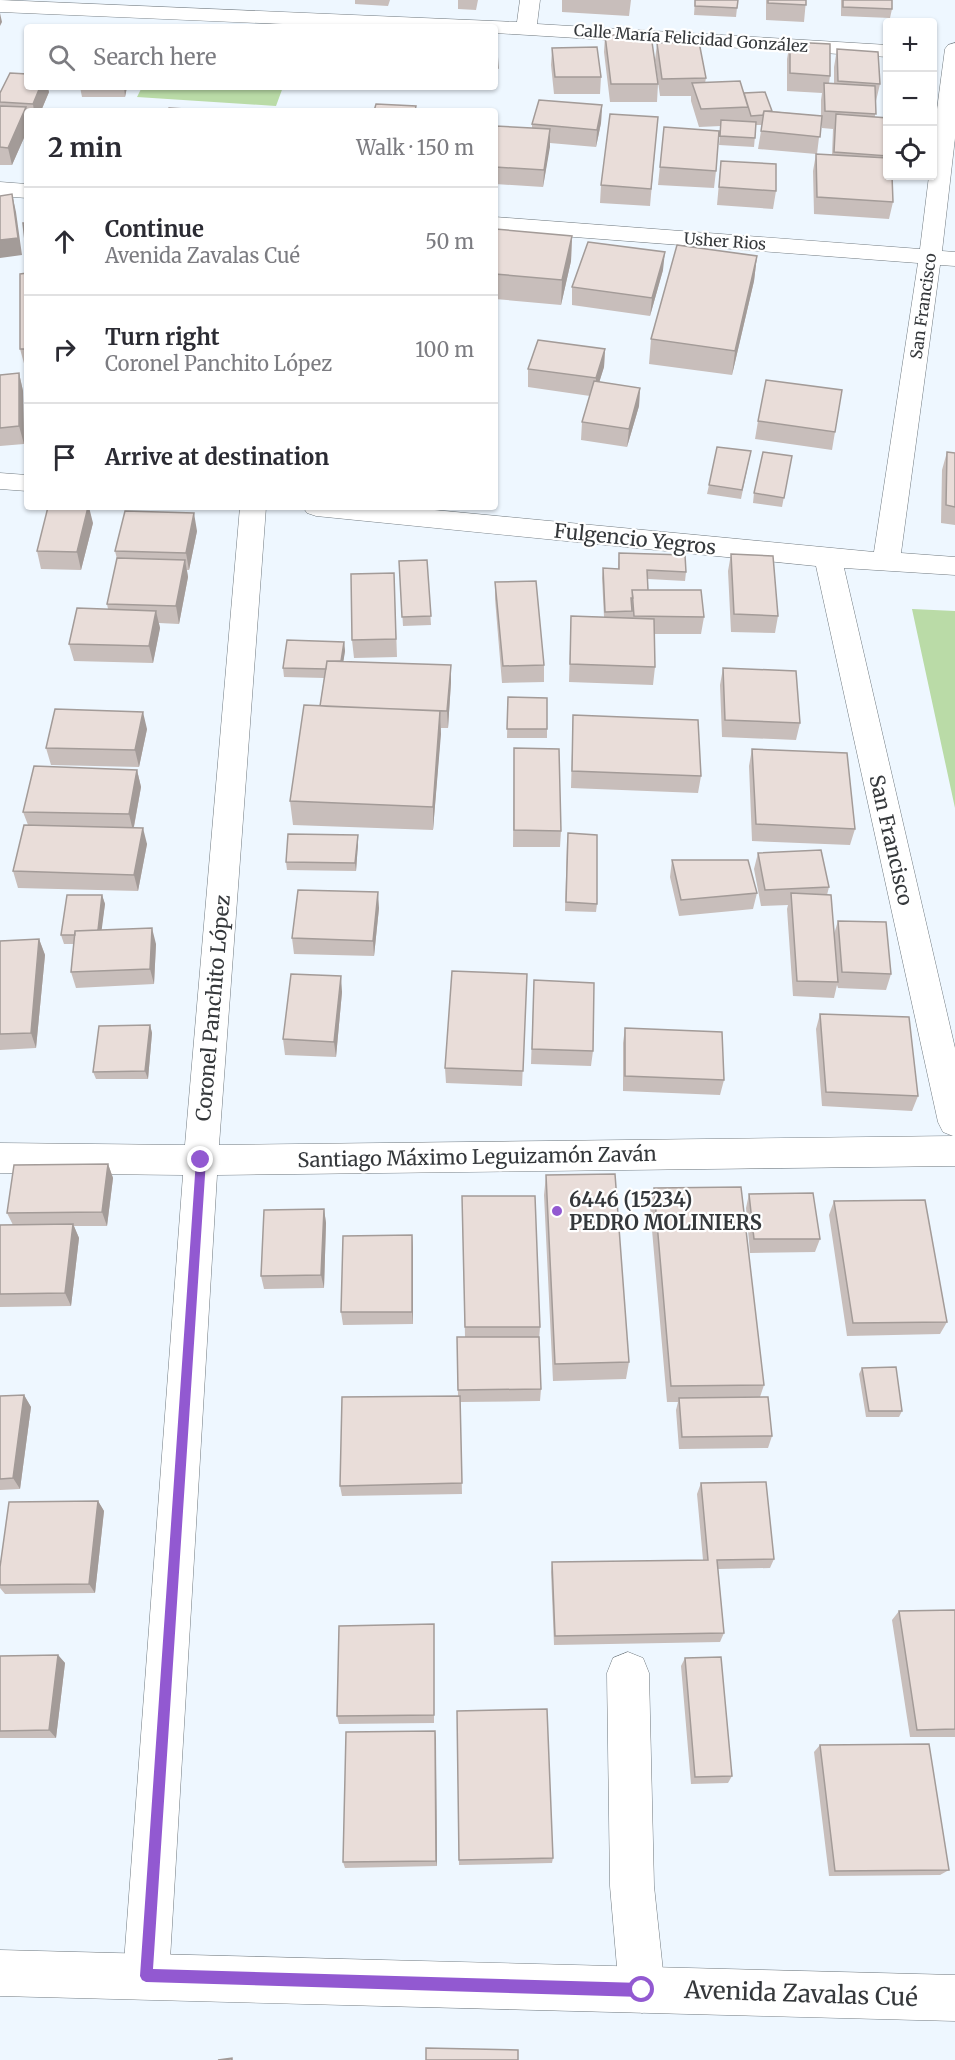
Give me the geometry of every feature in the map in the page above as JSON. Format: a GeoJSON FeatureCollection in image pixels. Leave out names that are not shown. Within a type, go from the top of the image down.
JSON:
{"type":"FeatureCollection","features":[{"type":"Feature","properties":{"kind":"street"},"geometry":{"type":"LineString","coordinates":[[526,28],[530,0]]}},
{"type":"Feature","properties":{"kind":"street","name":"Calle María Felicidad González"},"geometry":{"type":"LineString","coordinates":[[0,6],[94,5],[439,24]]}},
{"type":"Feature","properties":{"kind":"street","name":"Calle María Felicidad González"},"geometry":{"type":"LineString","coordinates":[[498,27],[883,51]]}},
{"type":"Feature","properties":{"kind":"street","name":"San Francisco"},"geometry":{"type":"LineString","coordinates":[[886,562],[930,257],[955,49]]}},
{"type":"Feature","properties":{"kind":"street"},"geometry":{"type":"LineString","coordinates":[[937,53],[955,55]]}},
{"type":"Feature","properties":{"kind":"street"},"geometry":{"type":"LineString","coordinates":[[0,189],[24,191]]}},
{"type":"Feature","properties":{"kind":"street","name":"Usher Rios"},"geometry":{"type":"LineString","coordinates":[[498,224],[955,259]]}},
{"type":"Feature","properties":{"kind":"street"},"geometry":{"type":"LineString","coordinates":[[0,481],[24,483]]}},
{"type":"Feature","properties":{"kind":"street","name":"Coronel Panchito López"},"geometry":{"type":"LineString","coordinates":[[146,1976],[201,1160],[254,510]]}},
{"type":"Feature","properties":{"kind":"street","name":"Fulgencio Yegros"},"geometry":{"type":"LineString","coordinates":[[346,510],[828,558],[955,566]]}},
{"type":"Feature","properties":{"kind":"street","name":"San Francisco"},"geometry":{"type":"LineString","coordinates":[[828,558],[955,1122]]}},
{"type":"Feature","properties":{"kind":"street","name":"Santiago Máximo Leguizamón Zaván"},"geometry":{"type":"LineString","coordinates":[[0,1158],[201,1160],[955,1151]]}},
{"type":"Feature","properties":{"kind":"street"},"geometry":{"type":"LineString","coordinates":[[628,1673],[632,1886],[642,1990]]}},
{"type":"Feature","properties":{"kind":"street","name":"Avenida Zavalas Cué"},"geometry":{"type":"LineString","coordinates":[[0,1973],[955,1998]]}},
{"type":"Feature","properties":{"kind":"green space"},"geometry":{"type":"Polygon","coordinates":[[[140,90],[282,90],[276,106],[137,97],[140,90]]]}},
{"type":"Feature","properties":{"kind":"green space"},"geometry":{"type":"Polygon","coordinates":[[[912,609],[955,611],[955,808],[912,609]]]}},
{"type":"Feature","properties":{"kind":"building"},"geometry":{"type":"Polygon","coordinates":[[[695,0],[738,0],[737,8],[695,6],[695,0]]]}},
{"type":"Feature","properties":{"kind":"building"},"geometry":{"type":"Polygon","coordinates":[[[768,0],[806,0],[806,5],[768,3],[768,0]]]}},
{"type":"Feature","properties":{"kind":"building"},"geometry":{"type":"Polygon","coordinates":[[[843,0],[892,0],[892,9],[843,7],[843,0]]]}},
{"type":"Feature","properties":{"kind":"building"},"geometry":{"type":"Polygon","coordinates":[[[605,35],[651,35],[658,84],[611,84],[605,35]]]}},
{"type":"Feature","properties":{"kind":"building"},"geometry":{"type":"Polygon","coordinates":[[[699,42],[706,78],[662,79],[657,43],[699,42]]]}},
{"type":"Feature","properties":{"kind":"building"},"geometry":{"type":"Polygon","coordinates":[[[790,42],[830,44],[830,76],[790,73],[790,42]]]}},
{"type":"Feature","properties":{"kind":"building"},"geometry":{"type":"Polygon","coordinates":[[[597,47],[601,77],[555,77],[552,48],[597,47]]]}},
{"type":"Feature","properties":{"kind":"building"},"geometry":{"type":"Polygon","coordinates":[[[837,49],[878,52],[880,84],[838,81],[837,49]]]}},
{"type":"Feature","properties":{"kind":"building"},"geometry":{"type":"Polygon","coordinates":[[[10,73],[24,74],[24,90],[39,90],[33,104],[0,102],[0,93],[10,73]]]}},
{"type":"Feature","properties":{"kind":"building"},"geometry":{"type":"Polygon","coordinates":[[[740,81],[748,107],[701,109],[692,83],[740,81]]]}},
{"type":"Feature","properties":{"kind":"building"},"geometry":{"type":"Polygon","coordinates":[[[824,83],[875,86],[876,114],[825,111],[824,83]]]}},
{"type":"Feature","properties":{"kind":"building"},"geometry":{"type":"Polygon","coordinates":[[[765,92],[772,111],[764,111],[763,115],[751,116],[744,93],[765,92]]]}},
{"type":"Feature","properties":{"kind":"building"},"geometry":{"type":"Polygon","coordinates":[[[539,100],[602,105],[597,130],[532,124],[539,100]]]}},
{"type":"Feature","properties":{"kind":"building"},"geometry":{"type":"Polygon","coordinates":[[[376,104],[416,106],[416,108],[375,108],[376,104]]]}},
{"type":"Feature","properties":{"kind":"building"},"geometry":{"type":"Polygon","coordinates":[[[0,106],[26,107],[8,148],[0,147],[0,106]]]}},
{"type":"Feature","properties":{"kind":"building"},"geometry":{"type":"Polygon","coordinates":[[[764,111],[822,116],[820,137],[761,131],[764,111]]]}},
{"type":"Feature","properties":{"kind":"building"},"geometry":{"type":"Polygon","coordinates":[[[610,114],[658,117],[651,189],[601,185],[610,114]]]}},
{"type":"Feature","properties":{"kind":"building"},"geometry":{"type":"Polygon","coordinates":[[[836,114],[883,118],[883,156],[834,152],[836,114]]]}},
{"type":"Feature","properties":{"kind":"building"},"geometry":{"type":"Polygon","coordinates":[[[721,120],[756,122],[755,138],[720,136],[721,120]]]}},
{"type":"Feature","properties":{"kind":"building"},"geometry":{"type":"Polygon","coordinates":[[[498,126],[550,129],[544,170],[498,167],[498,126]]]}},
{"type":"Feature","properties":{"kind":"building"},"geometry":{"type":"Polygon","coordinates":[[[664,127],[719,131],[716,171],[660,167],[664,127]]]}},
{"type":"Feature","properties":{"kind":"building"},"geometry":{"type":"Polygon","coordinates":[[[816,154],[883,158],[883,180],[892,180],[893,202],[817,197],[816,154]]]}},
{"type":"Feature","properties":{"kind":"building"},"geometry":{"type":"Polygon","coordinates":[[[721,161],[776,164],[776,191],[719,187],[721,161]]]}},
{"type":"Feature","properties":{"kind":"building"},"geometry":{"type":"Polygon","coordinates":[[[12,194],[18,238],[0,240],[0,196],[12,194]]]}},
{"type":"Feature","properties":{"kind":"building"},"geometry":{"type":"Polygon","coordinates":[[[498,229],[572,236],[562,280],[498,274],[498,229]]]}},
{"type":"Feature","properties":{"kind":"building"},"geometry":{"type":"Polygon","coordinates":[[[588,242],[665,252],[652,298],[572,287],[588,242]]]}},
{"type":"Feature","properties":{"kind":"building"},"geometry":{"type":"Polygon","coordinates":[[[677,245],[757,256],[735,351],[651,339],[677,245]]]}},
{"type":"Feature","properties":{"kind":"building"},"geometry":{"type":"Polygon","coordinates":[[[24,273],[24,349],[20,349],[20,274],[24,273]]]}},
{"type":"Feature","properties":{"kind":"building"},"geometry":{"type":"Polygon","coordinates":[[[538,340],[605,349],[596,378],[528,369],[538,340]]]}},
{"type":"Feature","properties":{"kind":"building"},"geometry":{"type":"Polygon","coordinates":[[[19,373],[19,426],[0,428],[0,375],[19,373]]]}},
{"type":"Feature","properties":{"kind":"building"},"geometry":{"type":"Polygon","coordinates":[[[766,380],[842,390],[835,432],[758,421],[766,380]]]}},
{"type":"Feature","properties":{"kind":"building"},"geometry":{"type":"Polygon","coordinates":[[[594,381],[640,388],[629,429],[582,422],[594,381]]]}},
{"type":"Feature","properties":{"kind":"building"},"geometry":{"type":"Polygon","coordinates":[[[717,447],[751,451],[742,490],[709,485],[717,447]]]}},
{"type":"Feature","properties":{"kind":"building"},"geometry":{"type":"Polygon","coordinates":[[[763,452],[792,456],[784,498],[754,493],[763,452]]]}},
{"type":"Feature","properties":{"kind":"building"},"geometry":{"type":"Polygon","coordinates":[[[947,452],[955,453],[955,507],[946,505],[947,452]]]}},
{"type":"Feature","properties":{"kind":"building"},"geometry":{"type":"Polygon","coordinates":[[[47,510],[87,510],[77,552],[37,551],[47,510]]]}},
{"type":"Feature","properties":{"kind":"building"},"geometry":{"type":"Polygon","coordinates":[[[125,511],[194,513],[186,553],[115,551],[125,511]]]}},
{"type":"Feature","properties":{"kind":"building"},"geometry":{"type":"Polygon","coordinates":[[[619,553],[685,555],[686,572],[647,570],[648,590],[632,590],[632,611],[605,612],[603,568],[619,569],[619,553]]]}},
{"type":"Feature","properties":{"kind":"building"},"geometry":{"type":"Polygon","coordinates":[[[731,554],[773,556],[778,616],[734,614],[731,554]]]}},
{"type":"Feature","properties":{"kind":"building"},"geometry":{"type":"Polygon","coordinates":[[[117,558],[185,560],[176,606],[107,604],[117,558]]]}},
{"type":"Feature","properties":{"kind":"building"},"geometry":{"type":"Polygon","coordinates":[[[427,560],[431,616],[402,617],[399,561],[427,560]]]}},
{"type":"Feature","properties":{"kind":"building"},"geometry":{"type":"Polygon","coordinates":[[[394,573],[396,639],[352,640],[351,574],[394,573]]]}},
{"type":"Feature","properties":{"kind":"building"},"geometry":{"type":"Polygon","coordinates":[[[536,581],[544,665],[503,666],[495,582],[536,581]]]}},
{"type":"Feature","properties":{"kind":"building"},"geometry":{"type":"Polygon","coordinates":[[[632,590],[701,590],[704,617],[634,616],[632,590]]]}},
{"type":"Feature","properties":{"kind":"building"},"geometry":{"type":"Polygon","coordinates":[[[77,608],[156,611],[149,646],[69,644],[77,608]]]}},
{"type":"Feature","properties":{"kind":"building"},"geometry":{"type":"Polygon","coordinates":[[[571,616],[654,619],[655,667],[570,664],[571,616]]]}},
{"type":"Feature","properties":{"kind":"building"},"geometry":{"type":"Polygon","coordinates":[[[287,640],[344,642],[341,661],[327,661],[326,669],[283,668],[287,640]]]}},
{"type":"Feature","properties":{"kind":"building"},"geometry":{"type":"Polygon","coordinates":[[[327,661],[451,665],[447,711],[320,706],[327,661]]]}},
{"type":"Feature","properties":{"kind":"building"},"geometry":{"type":"Polygon","coordinates":[[[723,668],[796,671],[800,723],[725,720],[723,668]]]}},
{"type":"Feature","properties":{"kind":"building"},"geometry":{"type":"Polygon","coordinates":[[[508,697],[547,698],[547,729],[507,729],[508,697]]]}},
{"type":"Feature","properties":{"kind":"building"},"geometry":{"type":"Polygon","coordinates":[[[304,705],[440,711],[433,807],[290,801],[304,705]]]}},
{"type":"Feature","properties":{"kind":"building"},"geometry":{"type":"Polygon","coordinates":[[[55,709],[143,712],[135,750],[46,748],[55,709]]]}},
{"type":"Feature","properties":{"kind":"building"},"geometry":{"type":"Polygon","coordinates":[[[573,715],[698,720],[701,776],[572,771],[573,715]]]}},
{"type":"Feature","properties":{"kind":"building"},"geometry":{"type":"Polygon","coordinates":[[[514,748],[559,749],[561,831],[514,830],[514,748]]]}},
{"type":"Feature","properties":{"kind":"building"},"geometry":{"type":"Polygon","coordinates":[[[752,749],[847,753],[855,829],[756,824],[752,749]]]}},
{"type":"Feature","properties":{"kind":"building"},"geometry":{"type":"Polygon","coordinates":[[[34,766],[137,770],[129,814],[23,812],[34,766]]]}},
{"type":"Feature","properties":{"kind":"building"},"geometry":{"type":"Polygon","coordinates":[[[24,825],[143,828],[134,875],[13,871],[24,825]]]}},
{"type":"Feature","properties":{"kind":"building"},"geometry":{"type":"Polygon","coordinates":[[[568,833],[597,835],[597,904],[566,902],[568,833]]]}},
{"type":"Feature","properties":{"kind":"building"},"geometry":{"type":"Polygon","coordinates":[[[288,834],[358,835],[355,863],[286,862],[288,834]]]}},
{"type":"Feature","properties":{"kind":"building"},"geometry":{"type":"Polygon","coordinates":[[[821,850],[829,887],[765,890],[758,853],[821,850]]]}},
{"type":"Feature","properties":{"kind":"building"},"geometry":{"type":"Polygon","coordinates":[[[672,860],[748,860],[757,893],[681,900],[672,860]]]}},
{"type":"Feature","properties":{"kind":"building"},"geometry":{"type":"Polygon","coordinates":[[[298,890],[378,892],[373,941],[292,938],[298,890]]]}},
{"type":"Feature","properties":{"kind":"building"},"geometry":{"type":"Polygon","coordinates":[[[791,893],[831,895],[838,982],[797,981],[791,893]]]}},
{"type":"Feature","properties":{"kind":"building"},"geometry":{"type":"Polygon","coordinates":[[[67,895],[102,895],[98,930],[75,931],[75,935],[61,935],[67,895]]]}},
{"type":"Feature","properties":{"kind":"building"},"geometry":{"type":"Polygon","coordinates":[[[838,921],[886,922],[891,974],[842,972],[838,921]]]}},
{"type":"Feature","properties":{"kind":"building"},"geometry":{"type":"Polygon","coordinates":[[[152,928],[150,969],[71,972],[75,931],[152,928]]]}},
{"type":"Feature","properties":{"kind":"building"},"geometry":{"type":"Polygon","coordinates":[[[39,939],[31,1033],[0,1034],[0,941],[39,939]]]}},
{"type":"Feature","properties":{"kind":"building"},"geometry":{"type":"Polygon","coordinates":[[[452,971],[527,974],[523,1071],[445,1068],[452,971]]]}},
{"type":"Feature","properties":{"kind":"building"},"geometry":{"type":"Polygon","coordinates":[[[291,974],[341,976],[334,1042],[283,1039],[291,974]]]}},
{"type":"Feature","properties":{"kind":"building"},"geometry":{"type":"Polygon","coordinates":[[[534,980],[594,983],[593,1051],[532,1049],[534,980]]]}},
{"type":"Feature","properties":{"kind":"building"},"geometry":{"type":"Polygon","coordinates":[[[820,1014],[909,1017],[918,1096],[826,1092],[820,1014]]]}},
{"type":"Feature","properties":{"kind":"building"},"geometry":{"type":"Polygon","coordinates":[[[150,1025],[145,1071],[93,1072],[99,1026],[150,1025]]]}},
{"type":"Feature","properties":{"kind":"building"},"geometry":{"type":"Polygon","coordinates":[[[625,1028],[722,1032],[724,1080],[625,1076],[625,1028]]]}},
{"type":"Feature","properties":{"kind":"building"},"geometry":{"type":"Polygon","coordinates":[[[108,1164],[102,1212],[7,1213],[14,1165],[108,1164]]]}},
{"type":"Feature","properties":{"kind":"building"},"geometry":{"type":"Polygon","coordinates":[[[615,1174],[629,1362],[555,1364],[546,1175],[615,1174]]]}},
{"type":"Feature","properties":{"kind":"building"},"geometry":{"type":"Polygon","coordinates":[[[741,1187],[764,1385],[671,1386],[654,1188],[741,1187]]]}},
{"type":"Feature","properties":{"kind":"building"},"geometry":{"type":"Polygon","coordinates":[[[813,1193],[820,1239],[754,1239],[749,1194],[813,1193]]]}},
{"type":"Feature","properties":{"kind":"building"},"geometry":{"type":"Polygon","coordinates":[[[462,1196],[535,1196],[540,1327],[465,1327],[462,1196]]]}},
{"type":"Feature","properties":{"kind":"building"},"geometry":{"type":"Polygon","coordinates":[[[925,1200],[947,1322],[853,1323],[834,1201],[925,1200]]]}},
{"type":"Feature","properties":{"kind":"building"},"geometry":{"type":"Polygon","coordinates":[[[324,1209],[321,1275],[261,1276],[264,1210],[324,1209]]]}},
{"type":"Feature","properties":{"kind":"building"},"geometry":{"type":"Polygon","coordinates":[[[73,1224],[65,1293],[0,1294],[0,1225],[73,1224]]]}},
{"type":"Feature","properties":{"kind":"building"},"geometry":{"type":"Polygon","coordinates":[[[412,1235],[412,1312],[341,1312],[343,1236],[412,1235]]]}},
{"type":"Feature","properties":{"kind":"building"},"geometry":{"type":"Polygon","coordinates":[[[457,1337],[539,1337],[541,1389],[458,1390],[457,1337]]]}},
{"type":"Feature","properties":{"kind":"building"},"geometry":{"type":"Polygon","coordinates":[[[896,1367],[902,1411],[869,1411],[862,1368],[896,1367]]]}},
{"type":"Feature","properties":{"kind":"building"},"geometry":{"type":"Polygon","coordinates":[[[24,1395],[13,1478],[0,1479],[0,1396],[24,1395]]]}},
{"type":"Feature","properties":{"kind":"building"},"geometry":{"type":"Polygon","coordinates":[[[460,1396],[462,1483],[340,1486],[342,1397],[460,1396]]]}},
{"type":"Feature","properties":{"kind":"building"},"geometry":{"type":"Polygon","coordinates":[[[768,1397],[772,1436],[682,1437],[679,1398],[768,1397]]]}},
{"type":"Feature","properties":{"kind":"building"},"geometry":{"type":"Polygon","coordinates":[[[766,1482],[774,1559],[717,1560],[724,1633],[555,1636],[552,1562],[708,1560],[701,1483],[766,1482]]]}},
{"type":"Feature","properties":{"kind":"building"},"geometry":{"type":"Polygon","coordinates":[[[98,1501],[89,1584],[0,1585],[0,1567],[9,1502],[98,1501]]]}},
{"type":"Feature","properties":{"kind":"building"},"geometry":{"type":"Polygon","coordinates":[[[955,1610],[955,1729],[917,1730],[899,1611],[955,1610]]]}},
{"type":"Feature","properties":{"kind":"building"},"geometry":{"type":"Polygon","coordinates":[[[434,1624],[434,1715],[337,1716],[339,1626],[434,1624]]]}},
{"type":"Feature","properties":{"kind":"building"},"geometry":{"type":"Polygon","coordinates":[[[58,1655],[49,1730],[0,1731],[0,1656],[58,1655]]]}},
{"type":"Feature","properties":{"kind":"building"},"geometry":{"type":"Polygon","coordinates":[[[721,1657],[732,1776],[695,1777],[685,1658],[721,1657]]]}},
{"type":"Feature","properties":{"kind":"building"},"geometry":{"type":"Polygon","coordinates":[[[547,1709],[553,1858],[459,1860],[457,1711],[547,1709]]]}},
{"type":"Feature","properties":{"kind":"building"},"geometry":{"type":"Polygon","coordinates":[[[435,1731],[436,1861],[343,1862],[346,1732],[435,1731]]]}},
{"type":"Feature","properties":{"kind":"building"},"geometry":{"type":"Polygon","coordinates":[[[929,1744],[949,1870],[835,1871],[820,1745],[929,1744]]]}},
{"type":"Feature","properties":{"kind":"building"},"geometry":{"type":"Polygon","coordinates":[[[426,2048],[518,2050],[518,2060],[426,2060],[426,2048]]]}},
{"type":"Feature","properties":{"kind":"place","name":"6446 (15234) PEDRO MOLINIERS"},"geometry":{"type":"Point","coordinates":[557,1211]}},
{"type":"Feature","properties":{"kind":"route"},"geometry":{"type":"LineString","coordinates":[[201,1160],[146,1976],[642,1990]]}}]}
